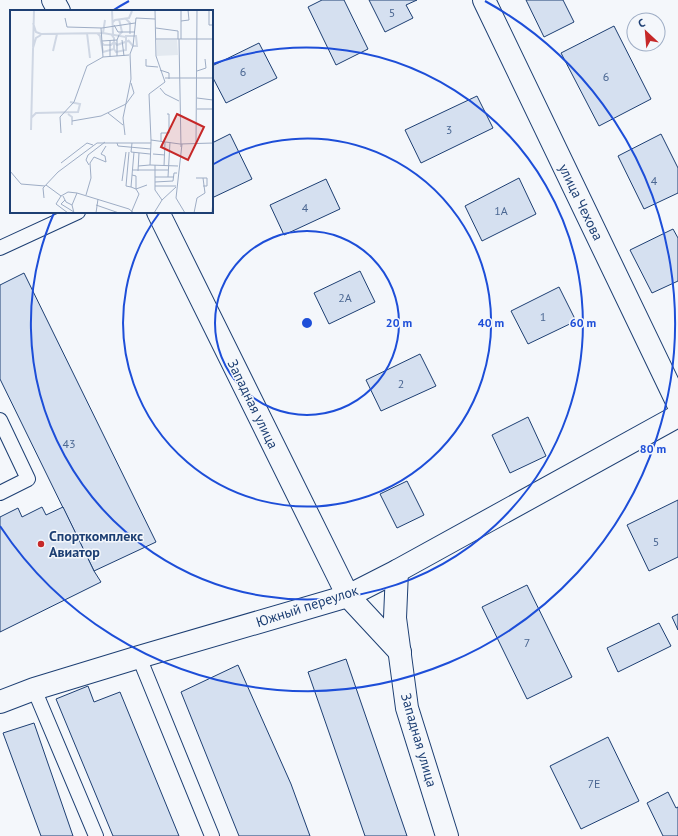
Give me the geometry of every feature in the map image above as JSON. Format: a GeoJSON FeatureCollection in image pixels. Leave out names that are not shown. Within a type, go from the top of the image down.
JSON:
{"type":"FeatureCollection","features":[{"type":"Feature","properties":{"kind":"street"},"geometry":{"type":"LineString","coordinates":[[54,0],[59,10]]}},
{"type":"Feature","properties":{"kind":"street","name":"улица Чехова"},"geometry":{"type":"LineString","coordinates":[[484,0],[678,404]]}},
{"type":"Feature","properties":{"kind":"street","name":"Западная улица"},"geometry":{"type":"LineString","coordinates":[[158,213],[348,596],[400,652]]}},
{"type":"Feature","properties":{"kind":"street","name":"Южный переулок"},"geometry":{"type":"LineString","coordinates":[[0,702],[34,689],[138,657],[348,596],[397,571],[678,416]]}},
{"type":"Feature","properties":{"kind":"street","name":"Западная улица"},"geometry":{"type":"LineString","coordinates":[[397,571],[395,618],[407,708],[447,836]]}},
{"type":"Feature","properties":{"kind":"lane"},"geometry":{"type":"LineString","coordinates":[[0,248],[76,213]]}},
{"type":"Feature","properties":{"kind":"lane"},"geometry":{"type":"LineString","coordinates":[[0,420],[28,479],[0,493]]}},
{"type":"Feature","properties":{"kind":"lane"},"geometry":{"type":"LineString","coordinates":[[138,657],[212,836]]}},
{"type":"Feature","properties":{"kind":"lane"},"geometry":{"type":"LineString","coordinates":[[34,689],[96,836]]}},
{"type":"Feature","properties":{"kind":"building"},"geometry":{"type":"Polygon","coordinates":[[[322,0],[344,0],[368,49],[336,65],[308,7],[322,0]]]}},
{"type":"Feature","properties":{"kind":"building"},"geometry":{"type":"Polygon","coordinates":[[[369,0],[417,0],[406,5],[413,18],[385,32],[369,0]]]}},
{"type":"Feature","properties":{"kind":"building"},"geometry":{"type":"Polygon","coordinates":[[[526,0],[563,0],[574,22],[544,37],[526,0]]]}},
{"type":"Feature","properties":{"kind":"building"},"geometry":{"type":"Polygon","coordinates":[[[614,26],[651,99],[599,126],[561,53],[614,26]]]}},
{"type":"Feature","properties":{"kind":"building"},"geometry":{"type":"Polygon","coordinates":[[[259,43],[277,78],[226,103],[213,78],[213,66],[259,43]]]}},
{"type":"Feature","properties":{"kind":"building"},"geometry":{"type":"Polygon","coordinates":[[[477,96],[493,128],[421,163],[405,130],[477,96]]]}},
{"type":"Feature","properties":{"kind":"building"},"geometry":{"type":"Polygon","coordinates":[[[230,134],[252,179],[214,197],[213,196],[213,142],[230,134]]]}},
{"type":"Feature","properties":{"kind":"building"},"geometry":{"type":"Polygon","coordinates":[[[661,134],[678,168],[678,193],[644,209],[618,156],[661,134]]]}},
{"type":"Feature","properties":{"kind":"building"},"geometry":{"type":"Polygon","coordinates":[[[519,178],[536,214],[482,241],[465,206],[519,178]]]}},
{"type":"Feature","properties":{"kind":"building"},"geometry":{"type":"Polygon","coordinates":[[[326,179],[340,209],[284,235],[270,205],[326,179]]]}},
{"type":"Feature","properties":{"kind":"building"},"geometry":{"type":"Polygon","coordinates":[[[673,229],[678,238],[678,281],[652,293],[630,250],[673,229]]]}},
{"type":"Feature","properties":{"kind":"building"},"geometry":{"type":"Polygon","coordinates":[[[360,271],[375,302],[329,324],[314,293],[360,271]]]}},
{"type":"Feature","properties":{"kind":"building"},"geometry":{"type":"Polygon","coordinates":[[[24,273],[156,542],[94,571],[0,379],[0,285],[24,273]]]}},
{"type":"Feature","properties":{"kind":"building"},"geometry":{"type":"Polygon","coordinates":[[[559,287],[576,321],[528,344],[511,311],[559,287]]]}},
{"type":"Feature","properties":{"kind":"building"},"geometry":{"type":"Polygon","coordinates":[[[420,354],[436,386],[381,411],[366,380],[420,354]]]}},
{"type":"Feature","properties":{"kind":"building"},"geometry":{"type":"Polygon","coordinates":[[[528,417],[546,456],[510,473],[492,435],[528,417]]]}},
{"type":"Feature","properties":{"kind":"building"},"geometry":{"type":"Polygon","coordinates":[[[407,481],[424,515],[397,528],[380,494],[407,481]]]}},
{"type":"Feature","properties":{"kind":"building"},"geometry":{"type":"Polygon","coordinates":[[[678,500],[678,557],[649,571],[627,525],[678,500]]]}},
{"type":"Feature","properties":{"kind":"building","name":"Спорткомплекс Авиатор"},"geometry":{"type":"Polygon","coordinates":[[[42,507],[46,515],[63,507],[94,571],[101,582],[0,632],[0,517],[18,508],[22,517],[42,507]]]}},
{"type":"Feature","properties":{"kind":"building"},"geometry":{"type":"Polygon","coordinates":[[[527,585],[572,677],[527,699],[482,607],[527,585]]]}},
{"type":"Feature","properties":{"kind":"building"},"geometry":{"type":"Polygon","coordinates":[[[678,614],[678,630],[672,617],[678,614]]]}},
{"type":"Feature","properties":{"kind":"building"},"geometry":{"type":"Polygon","coordinates":[[[659,623],[671,646],[618,672],[607,648],[659,623]]]}},
{"type":"Feature","properties":{"kind":"building"},"geometry":{"type":"Polygon","coordinates":[[[346,659],[407,836],[365,836],[308,672],[346,659]]]}},
{"type":"Feature","properties":{"kind":"building"},"geometry":{"type":"Polygon","coordinates":[[[238,665],[291,784],[310,836],[239,836],[181,692],[238,665]]]}},
{"type":"Feature","properties":{"kind":"building"},"geometry":{"type":"Polygon","coordinates":[[[88,686],[94,702],[120,692],[179,836],[113,836],[56,699],[88,686]]]}},
{"type":"Feature","properties":{"kind":"building"},"geometry":{"type":"Polygon","coordinates":[[[34,723],[73,836],[41,836],[3,733],[34,723]]]}},
{"type":"Feature","properties":{"kind":"building"},"geometry":{"type":"Polygon","coordinates":[[[608,737],[639,801],[581,829],[550,766],[608,737]]]}},
{"type":"Feature","properties":{"kind":"building"},"geometry":{"type":"Polygon","coordinates":[[[668,792],[676,808],[678,807],[678,836],[663,836],[647,803],[668,792]]]}},
{"type":"Feature","properties":{"kind":"place","name":"Спорткомплекс Авиатор"},"geometry":{"type":"Point","coordinates":[41,544]}}]}
